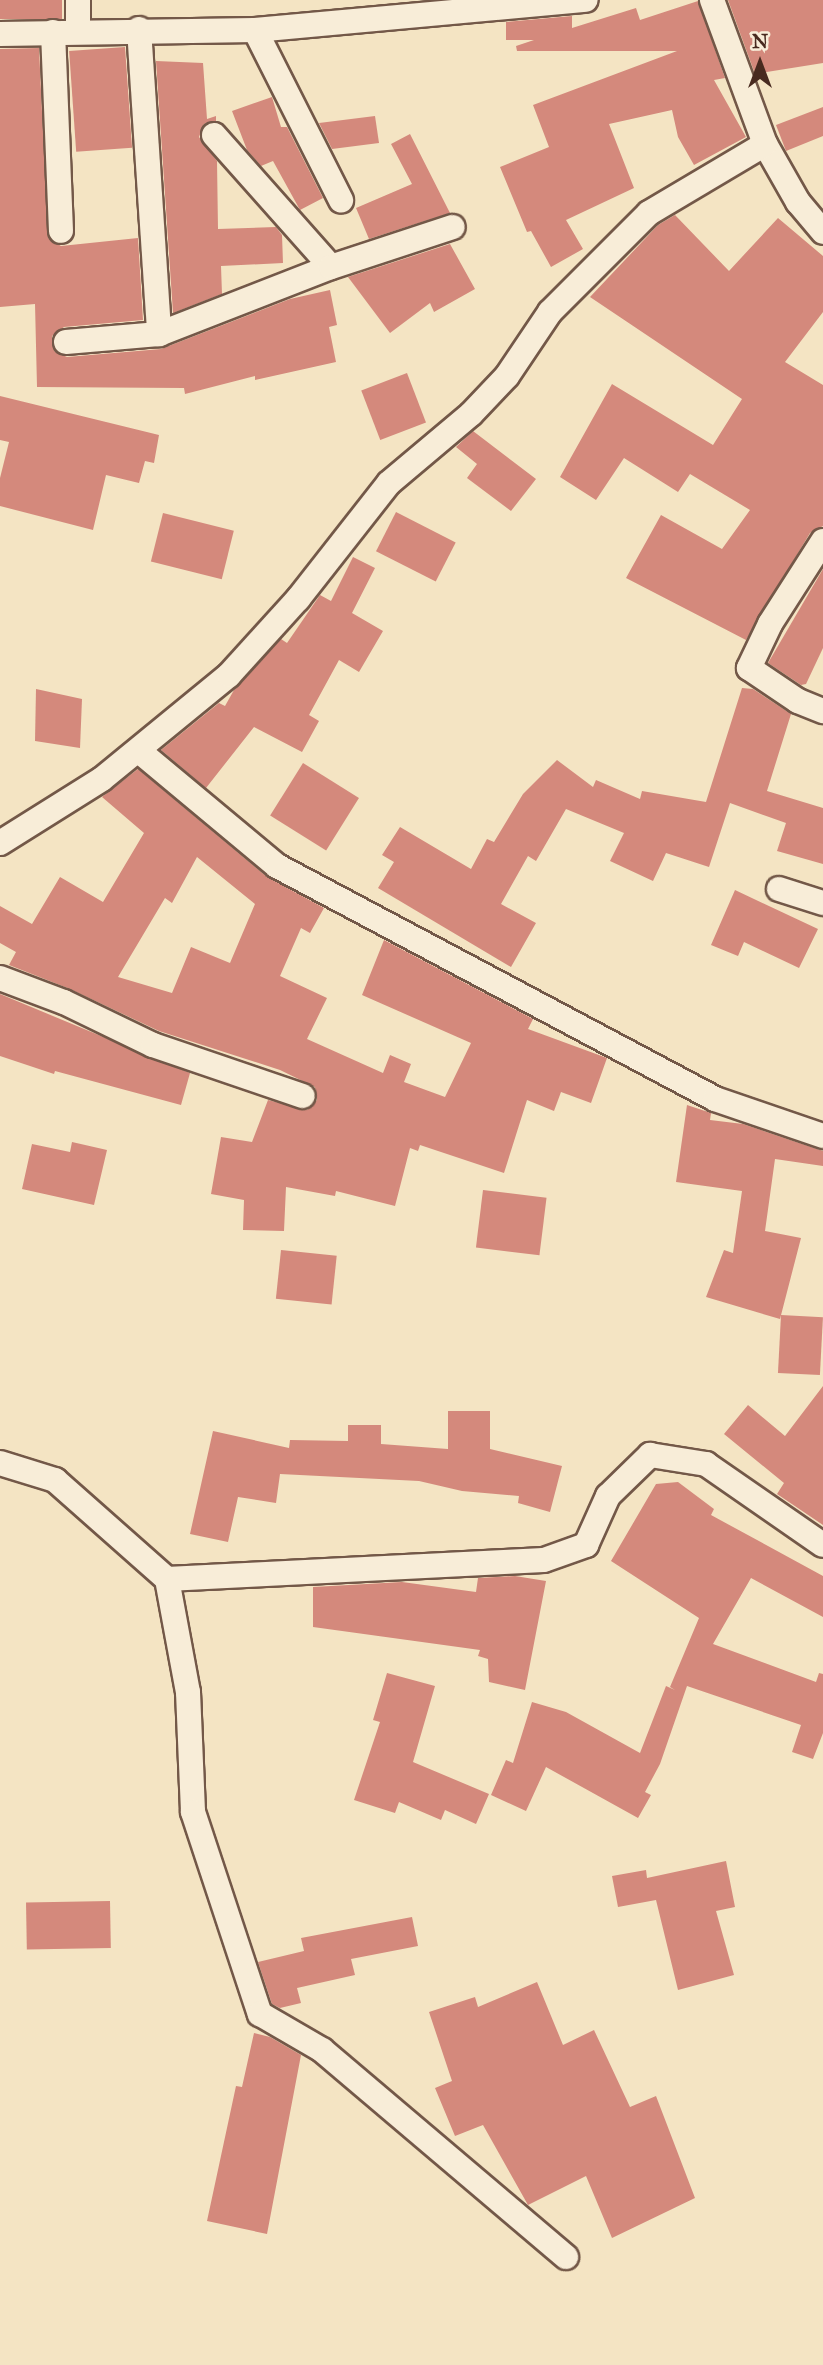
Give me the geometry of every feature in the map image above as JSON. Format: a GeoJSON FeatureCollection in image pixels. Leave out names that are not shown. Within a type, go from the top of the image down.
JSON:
{"type":"FeatureCollection","features":[{"type":"Feature","properties":{"kind":"street"},"geometry":{"type":"LineString","coordinates":[[78,0],[79,31]]}},
{"type":"Feature","properties":{"kind":"street"},"geometry":{"type":"LineString","coordinates":[[0,34],[139,29],[255,30],[484,6],[586,0]]}},
{"type":"Feature","properties":{"kind":"street"},"geometry":{"type":"LineString","coordinates":[[712,0],[765,144],[798,202],[823,232]]}},
{"type":"Feature","properties":{"kind":"street"},"geometry":{"type":"LineString","coordinates":[[139,29],[159,334]]}},
{"type":"Feature","properties":{"kind":"street"},"geometry":{"type":"LineString","coordinates":[[255,30],[341,200]]}},
{"type":"Feature","properties":{"kind":"street"},"geometry":{"type":"LineString","coordinates":[[53,32],[61,232]]}},
{"type":"Feature","properties":{"kind":"street"},"geometry":{"type":"LineString","coordinates":[[214,135],[331,267]]}},
{"type":"Feature","properties":{"kind":"street"},"geometry":{"type":"LineString","coordinates":[[0,843],[139,751],[229,675],[298,599],[389,483],[471,414],[507,376],[550,312],[649,213],[765,144]]}},
{"type":"Feature","properties":{"kind":"street"},"geometry":{"type":"LineString","coordinates":[[66,342],[159,334],[331,267],[453,227]]}},
{"type":"Feature","properties":{"kind":"street"},"geometry":{"type":"LineString","coordinates":[[823,541],[770,624],[749,668],[799,701],[823,711]]}},
{"type":"Feature","properties":{"kind":"street"},"geometry":{"type":"LineString","coordinates":[[139,751],[277,866],[715,1099],[823,1136]]}},
{"type":"Feature","properties":{"kind":"street"},"geometry":{"type":"LineString","coordinates":[[779,889],[823,903]]}},
{"type":"Feature","properties":{"kind":"street"},"geometry":{"type":"LineString","coordinates":[[0,978],[65,1002],[153,1045],[303,1096]]}},
{"type":"Feature","properties":{"kind":"street"},"geometry":{"type":"LineString","coordinates":[[167,1579],[544,1560],[586,1545],[608,1496],[650,1455],[706,1464],[823,1545]]}},
{"type":"Feature","properties":{"kind":"street"},"geometry":{"type":"LineString","coordinates":[[0,1463],[55,1480],[167,1579],[188,1692],[193,1812],[260,2014],[322,2050],[566,2257]]}},
{"type":"Feature","properties":{"kind":"building"},"geometry":{"type":"Polygon","coordinates":[[[0,0],[62,0],[62,19],[0,19],[0,0]]]}},
{"type":"Feature","properties":{"kind":"building"},"geometry":{"type":"Polygon","coordinates":[[[728,0],[823,0],[823,63],[755,74],[728,0]]]}},
{"type":"Feature","properties":{"kind":"building"},"geometry":{"type":"Polygon","coordinates":[[[698,1],[725,78],[714,80],[746,137],[694,165],[678,137],[672,110],[609,124],[634,188],[566,220],[583,249],[551,267],[531,231],[527,232],[500,167],[549,147],[533,105],[677,51],[517,51],[516,46],[534,40],[506,40],[506,22],[572,16],[572,28],[636,8],[640,20],[698,1]]]}},
{"type":"Feature","properties":{"kind":"building"},"geometry":{"type":"Polygon","coordinates":[[[125,47],[132,148],[76,152],[69,51],[125,47]]]}},
{"type":"Feature","properties":{"kind":"building"},"geometry":{"type":"Polygon","coordinates":[[[39,48],[48,238],[61,246],[138,238],[143,320],[64,327],[52,336],[54,351],[67,357],[161,349],[290,299],[330,290],[337,325],[329,327],[336,362],[255,380],[255,376],[185,394],[184,388],[37,387],[35,304],[0,307],[0,49],[39,48]]]}},
{"type":"Feature","properties":{"kind":"building"},"geometry":{"type":"Polygon","coordinates":[[[156,61],[203,63],[207,119],[216,116],[216,121],[204,124],[199,137],[217,161],[218,229],[276,227],[282,235],[283,263],[221,266],[222,294],[173,313],[156,61]]]}},
{"type":"Feature","properties":{"kind":"building"},"geometry":{"type":"Polygon","coordinates":[[[272,97],[281,127],[287,127],[323,198],[300,210],[273,161],[261,166],[247,150],[232,111],[272,97]]]}},
{"type":"Feature","properties":{"kind":"building"},"geometry":{"type":"Polygon","coordinates":[[[823,107],[823,136],[786,151],[776,125],[823,107]]]}},
{"type":"Feature","properties":{"kind":"building"},"geometry":{"type":"Polygon","coordinates":[[[375,116],[379,143],[332,149],[319,123],[375,116]]]}},
{"type":"Feature","properties":{"kind":"building"},"geometry":{"type":"Polygon","coordinates":[[[410,134],[450,213],[369,239],[356,208],[412,184],[391,144],[410,134]]]}},
{"type":"Feature","properties":{"kind":"building"},"geometry":{"type":"Polygon","coordinates":[[[675,215],[729,271],[778,218],[823,256],[823,312],[785,362],[823,385],[823,526],[810,533],[746,640],[626,578],[661,515],[722,549],[750,510],[690,474],[678,492],[624,458],[596,500],[560,477],[612,384],[713,445],[742,399],[590,297],[658,225],[675,215]]]}},
{"type":"Feature","properties":{"kind":"building"},"geometry":{"type":"Polygon","coordinates":[[[450,244],[475,289],[434,312],[430,303],[390,333],[348,277],[450,244]]]}},
{"type":"Feature","properties":{"kind":"building"},"geometry":{"type":"Polygon","coordinates":[[[407,373],[426,422],[380,440],[361,391],[407,373]]]}},
{"type":"Feature","properties":{"kind":"building"},"geometry":{"type":"Polygon","coordinates":[[[0,396],[159,435],[154,463],[145,461],[139,483],[106,475],[93,530],[0,506],[0,478],[9,442],[0,440],[0,396]]]}},
{"type":"Feature","properties":{"kind":"building"},"geometry":{"type":"Polygon","coordinates":[[[473,431],[536,479],[511,511],[467,478],[477,464],[456,447],[473,431]]]}},
{"type":"Feature","properties":{"kind":"building"},"geometry":{"type":"Polygon","coordinates":[[[396,512],[456,542],[436,582],[376,551],[396,512]]]}},
{"type":"Feature","properties":{"kind":"building"},"geometry":{"type":"Polygon","coordinates":[[[163,513],[234,531],[222,579],[151,562],[163,513]]]}},
{"type":"Feature","properties":{"kind":"building"},"geometry":{"type":"Polygon","coordinates":[[[353,557],[375,568],[352,613],[383,631],[359,672],[339,660],[309,715],[319,721],[302,752],[254,727],[206,788],[161,750],[219,703],[225,706],[234,690],[281,639],[287,643],[320,595],[331,601],[353,557]]]}},
{"type":"Feature","properties":{"kind":"building"},"geometry":{"type":"Polygon","coordinates":[[[823,569],[823,648],[806,684],[801,685],[768,663],[823,569]]]}},
{"type":"Feature","properties":{"kind":"building"},"geometry":{"type":"Polygon","coordinates":[[[742,688],[753,689],[791,714],[767,791],[823,808],[823,864],[777,851],[786,823],[730,803],[709,867],[666,853],[653,881],[610,861],[624,833],[566,809],[536,861],[528,856],[501,904],[536,923],[511,967],[378,888],[394,862],[382,855],[400,827],[471,869],[487,839],[494,842],[523,794],[557,760],[593,787],[596,780],[640,799],[642,791],[706,802],[742,688]]]}},
{"type":"Feature","properties":{"kind":"building"},"geometry":{"type":"Polygon","coordinates":[[[36,689],[82,699],[80,748],[35,741],[36,689]]]}},
{"type":"Feature","properties":{"kind":"building"},"geometry":{"type":"Polygon","coordinates":[[[303,763],[359,798],[326,851],[270,816],[303,763]]]}},
{"type":"Feature","properties":{"kind":"building"},"geometry":{"type":"Polygon","coordinates":[[[138,769],[267,877],[324,908],[310,933],[301,928],[280,976],[327,998],[307,1039],[383,1073],[390,1055],[411,1064],[404,1082],[445,1097],[471,1043],[362,995],[384,940],[533,1019],[528,1029],[607,1058],[591,1103],[561,1092],[554,1111],[527,1100],[504,1173],[420,1145],[418,1151],[410,1148],[395,1206],[336,1191],[335,1196],[286,1187],[284,1231],[243,1230],[244,1200],[211,1194],[221,1137],[252,1142],[268,1100],[307,1110],[317,1100],[315,1087],[280,1070],[159,1031],[70,989],[9,965],[16,952],[0,943],[0,906],[32,924],[60,877],[103,902],[144,833],[102,797],[138,769]],[[197,857],[172,903],[165,898],[118,977],[172,993],[191,947],[230,963],[255,904],[197,857]]]}},
{"type":"Feature","properties":{"kind":"building"},"geometry":{"type":"Polygon","coordinates":[[[735,890],[818,929],[799,968],[744,942],[738,956],[711,945],[735,890]]]}},
{"type":"Feature","properties":{"kind":"building"},"geometry":{"type":"Polygon","coordinates":[[[0,994],[190,1073],[181,1105],[55,1071],[54,1074],[0,1056],[0,994]]]}},
{"type":"Feature","properties":{"kind":"building"},"geometry":{"type":"Polygon","coordinates":[[[687,1105],[711,1113],[710,1120],[743,1124],[823,1151],[823,1166],[775,1159],[765,1231],[801,1238],[780,1319],[706,1297],[724,1250],[733,1253],[742,1191],[676,1182],[687,1105]]]}},
{"type":"Feature","properties":{"kind":"building"},"geometry":{"type":"Polygon","coordinates":[[[72,1142],[107,1150],[94,1205],[22,1189],[32,1144],[70,1152],[72,1142]]]}},
{"type":"Feature","properties":{"kind":"building"},"geometry":{"type":"Polygon","coordinates":[[[483,1190],[547,1198],[539,1255],[476,1248],[483,1190]]]}},
{"type":"Feature","properties":{"kind":"building"},"geometry":{"type":"Polygon","coordinates":[[[281,1250],[337,1256],[332,1305],[276,1299],[281,1250]]]}},
{"type":"Feature","properties":{"kind":"building"},"geometry":{"type":"Polygon","coordinates":[[[781,1315],[823,1317],[820,1375],[778,1373],[781,1315]]]}},
{"type":"Feature","properties":{"kind":"building"},"geometry":{"type":"Polygon","coordinates":[[[823,1386],[823,1525],[777,1494],[784,1483],[724,1434],[748,1405],[785,1436],[823,1386]]]}},
{"type":"Feature","properties":{"kind":"building"},"geometry":{"type":"Polygon","coordinates":[[[448,1411],[490,1411],[490,1449],[562,1466],[550,1512],[518,1503],[519,1496],[462,1491],[419,1481],[280,1474],[276,1503],[238,1497],[228,1542],[190,1534],[213,1431],[289,1448],[290,1440],[348,1441],[348,1425],[381,1425],[381,1444],[448,1449],[448,1411]]]}},
{"type":"Feature","properties":{"kind":"building"},"geometry":{"type":"Polygon","coordinates":[[[678,1482],[714,1509],[711,1515],[823,1576],[823,1617],[751,1578],[713,1644],[816,1682],[819,1673],[823,1674],[823,1733],[813,1759],[792,1752],[801,1725],[687,1686],[660,1764],[645,1792],[651,1795],[638,1818],[546,1767],[526,1811],[491,1795],[506,1760],[513,1763],[532,1702],[566,1712],[640,1753],[666,1686],[675,1690],[670,1687],[699,1618],[611,1561],[656,1484],[678,1482]]]}},
{"type":"Feature","properties":{"kind":"building"},"geometry":{"type":"Polygon","coordinates":[[[515,1576],[546,1581],[525,1690],[489,1682],[488,1659],[478,1656],[480,1650],[313,1627],[313,1587],[402,1582],[476,1592],[478,1578],[515,1576]]]}},
{"type":"Feature","properties":{"kind":"building"},"geometry":{"type":"Polygon","coordinates":[[[387,1673],[435,1686],[413,1762],[489,1794],[476,1824],[445,1810],[441,1820],[399,1802],[395,1813],[354,1800],[380,1722],[373,1720],[387,1673]]]}},
{"type":"Feature","properties":{"kind":"building"},"geometry":{"type":"Polygon","coordinates":[[[726,1861],[735,1907],[716,1911],[734,1975],[678,1990],[656,1900],[618,1907],[612,1876],[646,1870],[647,1878],[726,1861]]]}},
{"type":"Feature","properties":{"kind":"building"},"geometry":{"type":"Polygon","coordinates":[[[110,1901],[111,1948],[27,1949],[26,1902],[110,1901]]]}},
{"type":"Feature","properties":{"kind":"building"},"geometry":{"type":"Polygon","coordinates":[[[412,1917],[418,1946],[351,1959],[355,1975],[297,1988],[301,2003],[280,2008],[272,2004],[258,1962],[304,1951],[301,1938],[412,1917]]]}},
{"type":"Feature","properties":{"kind":"building"},"geometry":{"type":"Polygon","coordinates":[[[537,1982],[563,2045],[594,2030],[630,2107],[656,2096],[695,2198],[612,2238],[586,2176],[528,2205],[483,2125],[455,2136],[435,2088],[452,2081],[429,2012],[475,1997],[478,2007],[537,1982]]]}},
{"type":"Feature","properties":{"kind":"building"},"geometry":{"type":"Polygon","coordinates":[[[254,2033],[270,2037],[301,2055],[267,2234],[207,2221],[236,2086],[242,2087],[254,2033]]]}}]}
